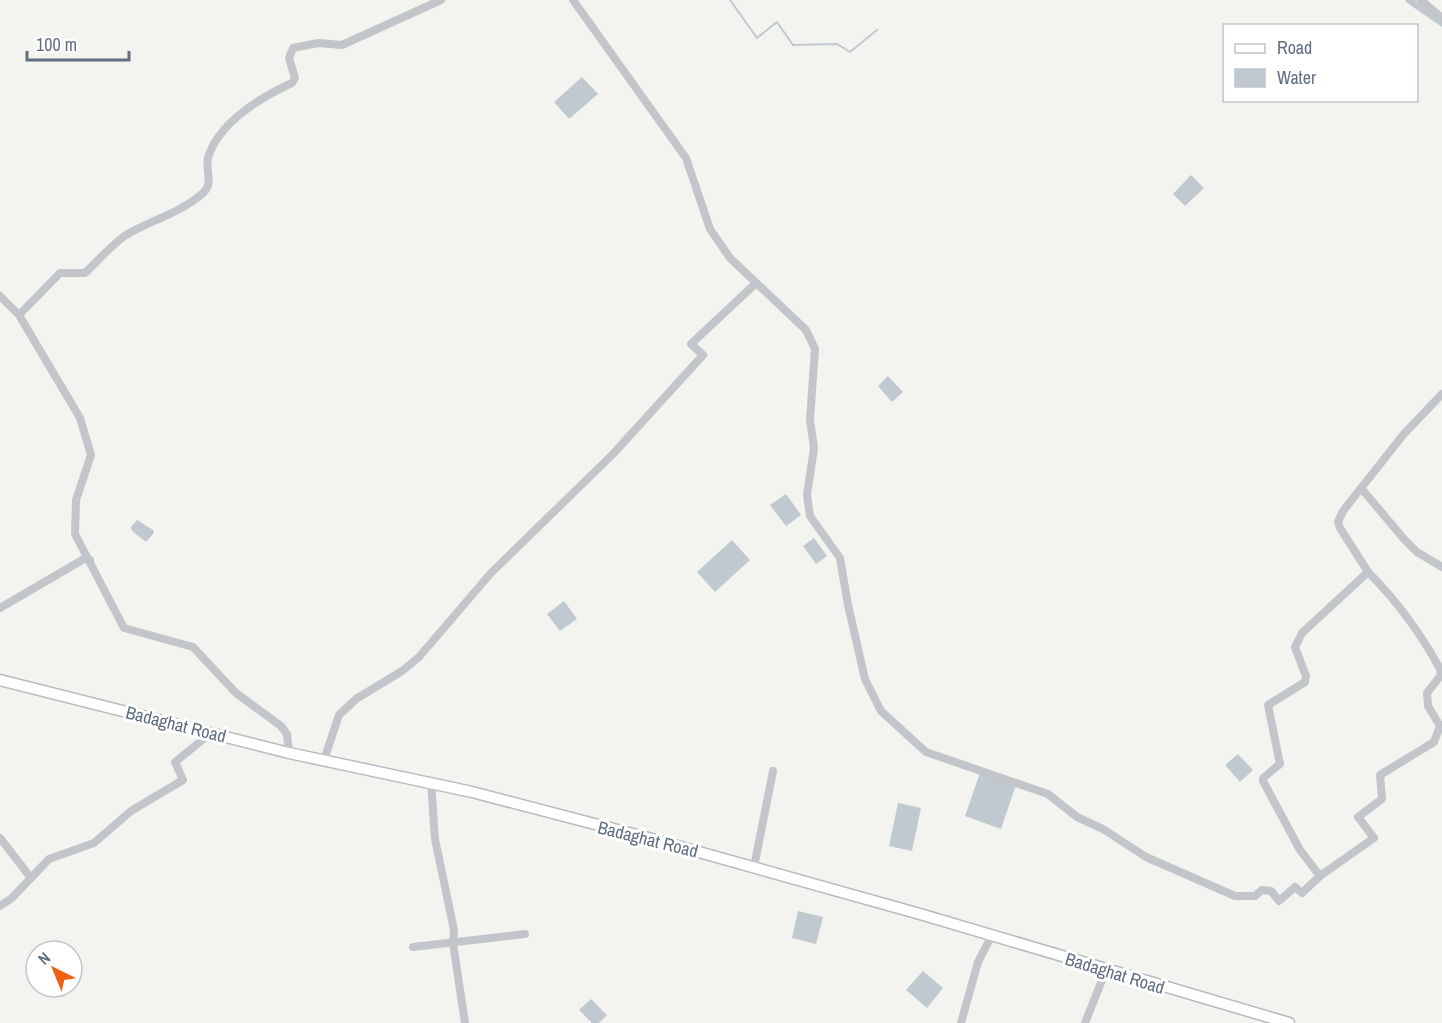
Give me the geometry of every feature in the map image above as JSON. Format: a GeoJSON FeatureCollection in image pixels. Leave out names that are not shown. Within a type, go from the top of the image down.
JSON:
{"type":"FeatureCollection","features":[{"type":"Feature","properties":{"kind":"main road","name":"Badaghat Road"},"geometry":{"type":"LineString","coordinates":[[0,680],[289,753],[431,782],[754,867],[1288,1023]]}},
{"type":"Feature","properties":{"kind":"street"},"geometry":{"type":"LineString","coordinates":[[19,315],[60,273],[85,273],[126,235],[178,209],[205,191],[209,180],[207,160],[212,147],[222,134],[260,99],[292,83],[295,78],[290,58],[293,48],[318,43],[342,45],[441,0]]}},
{"type":"Feature","properties":{"kind":"street"},"geometry":{"type":"LineString","coordinates":[[573,0],[686,158],[710,229],[730,258],[806,330],[815,349],[810,420],[814,448],[807,495],[810,516],[840,558],[848,605],[866,679],[881,711],[926,752],[1048,794],[1077,817],[1102,829],[1146,858],[1235,896],[1255,896],[1262,890],[1271,891],[1279,901],[1295,887],[1302,893],[1320,876],[1374,838],[1358,817],[1382,799],[1380,775],[1434,742],[1440,726],[1428,706],[1427,693],[1441,675],[1423,636],[1399,603],[1368,572],[1338,522],[1361,488],[1403,435],[1442,393]]}},
{"type":"Feature","properties":{"kind":"street"},"geometry":{"type":"LineString","coordinates":[[1421,0],[1442,18]]}},
{"type":"Feature","properties":{"kind":"street"},"geometry":{"type":"LineString","coordinates":[[324,760],[339,716],[356,699],[402,671],[419,657],[491,573],[613,454],[703,355],[691,344],[755,284]]}},
{"type":"Feature","properties":{"kind":"street"},"geometry":{"type":"LineString","coordinates":[[0,296],[19,315],[80,418],[91,455],[76,500],[75,534],[124,628],[192,647],[236,693],[281,726],[287,734],[289,753]]}},
{"type":"Feature","properties":{"kind":"street"},"geometry":{"type":"LineString","coordinates":[[1361,488],[1417,552],[1442,567]]}},
{"type":"Feature","properties":{"kind":"street"},"geometry":{"type":"LineString","coordinates":[[0,608],[84,559],[90,560]]}},
{"type":"Feature","properties":{"kind":"street"},"geometry":{"type":"LineString","coordinates":[[1320,876],[1300,850],[1263,781],[1263,778],[1280,764],[1268,705],[1305,682],[1295,647],[1302,633],[1368,572]]}},
{"type":"Feature","properties":{"kind":"street"},"geometry":{"type":"LineString","coordinates":[[0,906],[49,859],[94,843],[131,811],[183,780],[175,762],[210,733]]}},
{"type":"Feature","properties":{"kind":"street"},"geometry":{"type":"LineString","coordinates":[[754,867],[773,771]]}},
{"type":"Feature","properties":{"kind":"street"},"geometry":{"type":"LineString","coordinates":[[431,782],[435,838],[454,930],[453,943],[465,1023]]}},
{"type":"Feature","properties":{"kind":"street"},"geometry":{"type":"LineString","coordinates":[[0,838],[31,878]]}},
{"type":"Feature","properties":{"kind":"street"},"geometry":{"type":"LineString","coordinates":[[413,947],[525,934]]}},
{"type":"Feature","properties":{"kind":"street"},"geometry":{"type":"LineString","coordinates":[[961,1023],[978,962],[992,936]]}},
{"type":"Feature","properties":{"kind":"street"},"geometry":{"type":"LineString","coordinates":[[1085,1023],[1106,970]]}},
{"type":"Feature","properties":{"kind":"water"},"geometry":{"type":"Polygon","coordinates":[[[582,77],[598,94],[569,119],[554,102],[582,77]]]}},
{"type":"Feature","properties":{"kind":"water"},"geometry":{"type":"Polygon","coordinates":[[[1191,175],[1204,188],[1185,206],[1173,194],[1191,175]]]}},
{"type":"Feature","properties":{"kind":"water"},"geometry":{"type":"Polygon","coordinates":[[[888,376],[903,392],[892,402],[878,386],[888,376]]]}},
{"type":"Feature","properties":{"kind":"water"},"geometry":{"type":"Polygon","coordinates":[[[786,494],[801,515],[786,526],[770,505],[786,494]]]}},
{"type":"Feature","properties":{"kind":"water"},"geometry":{"type":"Polygon","coordinates":[[[137,520],[153,530],[154,533],[146,542],[132,531],[131,527],[137,520]]]}},
{"type":"Feature","properties":{"kind":"water"},"geometry":{"type":"Polygon","coordinates":[[[814,538],[827,556],[816,564],[803,546],[814,538]]]}},
{"type":"Feature","properties":{"kind":"water"},"geometry":{"type":"Polygon","coordinates":[[[732,540],[750,560],[715,592],[697,572],[732,540]]]}},
{"type":"Feature","properties":{"kind":"water"},"geometry":{"type":"Polygon","coordinates":[[[564,601],[577,619],[560,631],[547,614],[564,601]]]}},
{"type":"Feature","properties":{"kind":"water"},"geometry":{"type":"Polygon","coordinates":[[[1238,754],[1253,770],[1240,782],[1225,765],[1238,754]]]}},
{"type":"Feature","properties":{"kind":"water"},"geometry":{"type":"Polygon","coordinates":[[[980,773],[1016,785],[1001,829],[965,816],[980,773]]]}},
{"type":"Feature","properties":{"kind":"water"},"geometry":{"type":"Polygon","coordinates":[[[898,803],[921,808],[912,851],[889,846],[898,803]]]}},
{"type":"Feature","properties":{"kind":"water"},"geometry":{"type":"Polygon","coordinates":[[[798,911],[823,917],[816,944],[792,938],[798,911]]]}},
{"type":"Feature","properties":{"kind":"water"},"geometry":{"type":"Polygon","coordinates":[[[923,971],[943,988],[927,1008],[906,990],[923,971]]]}},
{"type":"Feature","properties":{"kind":"water"},"geometry":{"type":"Polygon","coordinates":[[[591,999],[607,1015],[599,1023],[592,1023],[579,1010],[591,999]]]}},
{"type":"Feature","properties":{"kind":"waterway"},"geometry":{"type":"LineString","coordinates":[[730,0],[757,38],[777,22],[793,45],[837,44],[850,52],[877,30]]}},
{"type":"Feature","properties":{"kind":"waterway"},"geometry":{"type":"LineString","coordinates":[[1409,0],[1442,23]]}}]}
